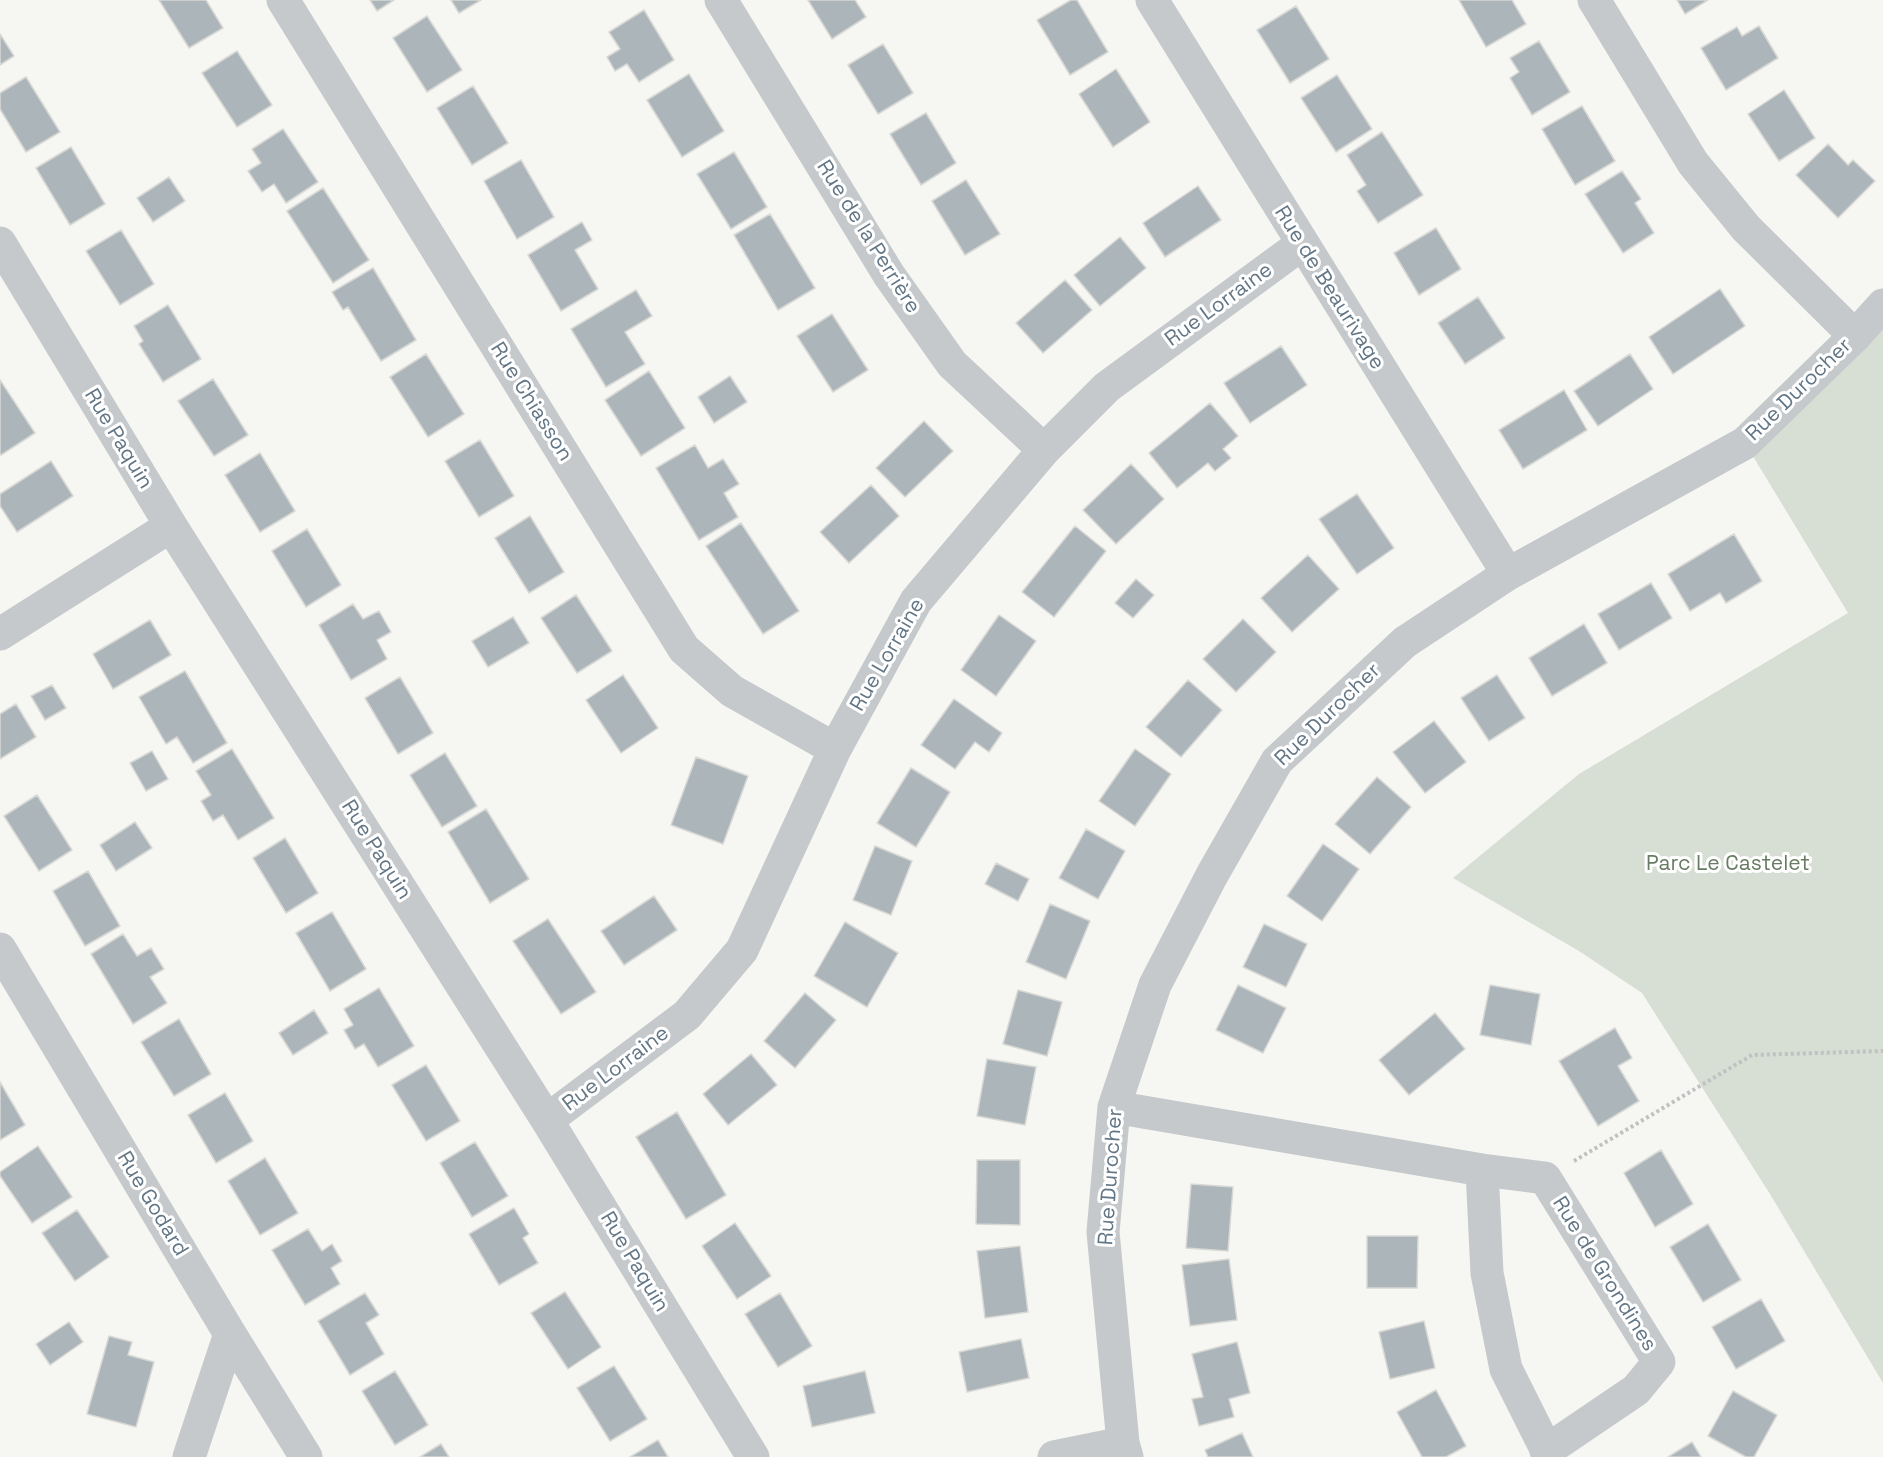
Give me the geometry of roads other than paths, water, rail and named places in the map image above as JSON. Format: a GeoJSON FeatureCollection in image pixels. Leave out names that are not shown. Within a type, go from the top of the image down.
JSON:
{"type":"FeatureCollection","features":[{"type":"Feature","properties":{"kind":"street","name":"Rue Chiasson"},"geometry":{"type":"LineString","coordinates":[[283,0],[684,649],[732,691],[835,749]]}},
{"type":"Feature","properties":{"kind":"street","name":"Rue de la Perrière"},"geometry":{"type":"LineString","coordinates":[[721,0],[889,274],[952,364],[1044,450]]}},
{"type":"Feature","properties":{"kind":"street","name":"Rue de Beaurivage"},"geometry":{"type":"LineString","coordinates":[[1152,0],[1508,574]]}},
{"type":"Feature","properties":{"kind":"street"},"geometry":{"type":"LineString","coordinates":[[1594,0],[1693,163],[1746,228],[1855,336]]}},
{"type":"Feature","properties":{"kind":"street","name":"Rue Paquin"},"geometry":{"type":"LineString","coordinates":[[0,243],[171,526],[547,1120],[753,1457]]}},
{"type":"Feature","properties":{"kind":"street","name":"Rue Lorraine"},"geometry":{"type":"LineString","coordinates":[[547,1120],[687,1015],[742,950],[835,749],[916,602],[1044,450],[1107,387],[1302,244]]}},
{"type":"Feature","properties":{"kind":"street","name":"Rue Durocher"},"geometry":{"type":"LineString","coordinates":[[1125,1450],[1103,1232],[1114,1107],[1155,985],[1212,875],[1277,761],[1405,642],[1508,574],[1745,443],[1855,336],[1883,305]]}},
{"type":"Feature","properties":{"kind":"street"},"geometry":{"type":"LineString","coordinates":[[0,634],[171,526]]}},
{"type":"Feature","properties":{"kind":"street","name":"Rue Godard"},"geometry":{"type":"LineString","coordinates":[[0,950],[306,1457]]}},
{"type":"Feature","properties":{"kind":"street","name":"Rue de Grondines"},"geometry":{"type":"LineString","coordinates":[[1114,1107],[1482,1170],[1545,1178],[1659,1362],[1636,1389],[1548,1454],[1506,1369],[1487,1273],[1482,1170]]}},
{"type":"Feature","properties":{"kind":"street"},"geometry":{"type":"LineString","coordinates":[[189,1457],[230,1334]]}},
{"type":"Feature","properties":{"kind":"street"},"geometry":{"type":"LineString","coordinates":[[1054,1457],[1125,1450]]}},
{"type":"Feature","properties":{"kind":"park label","name":"Parc Le Castelet"},"geometry":{"type":"Point","coordinates":[1728,864]}}]}
